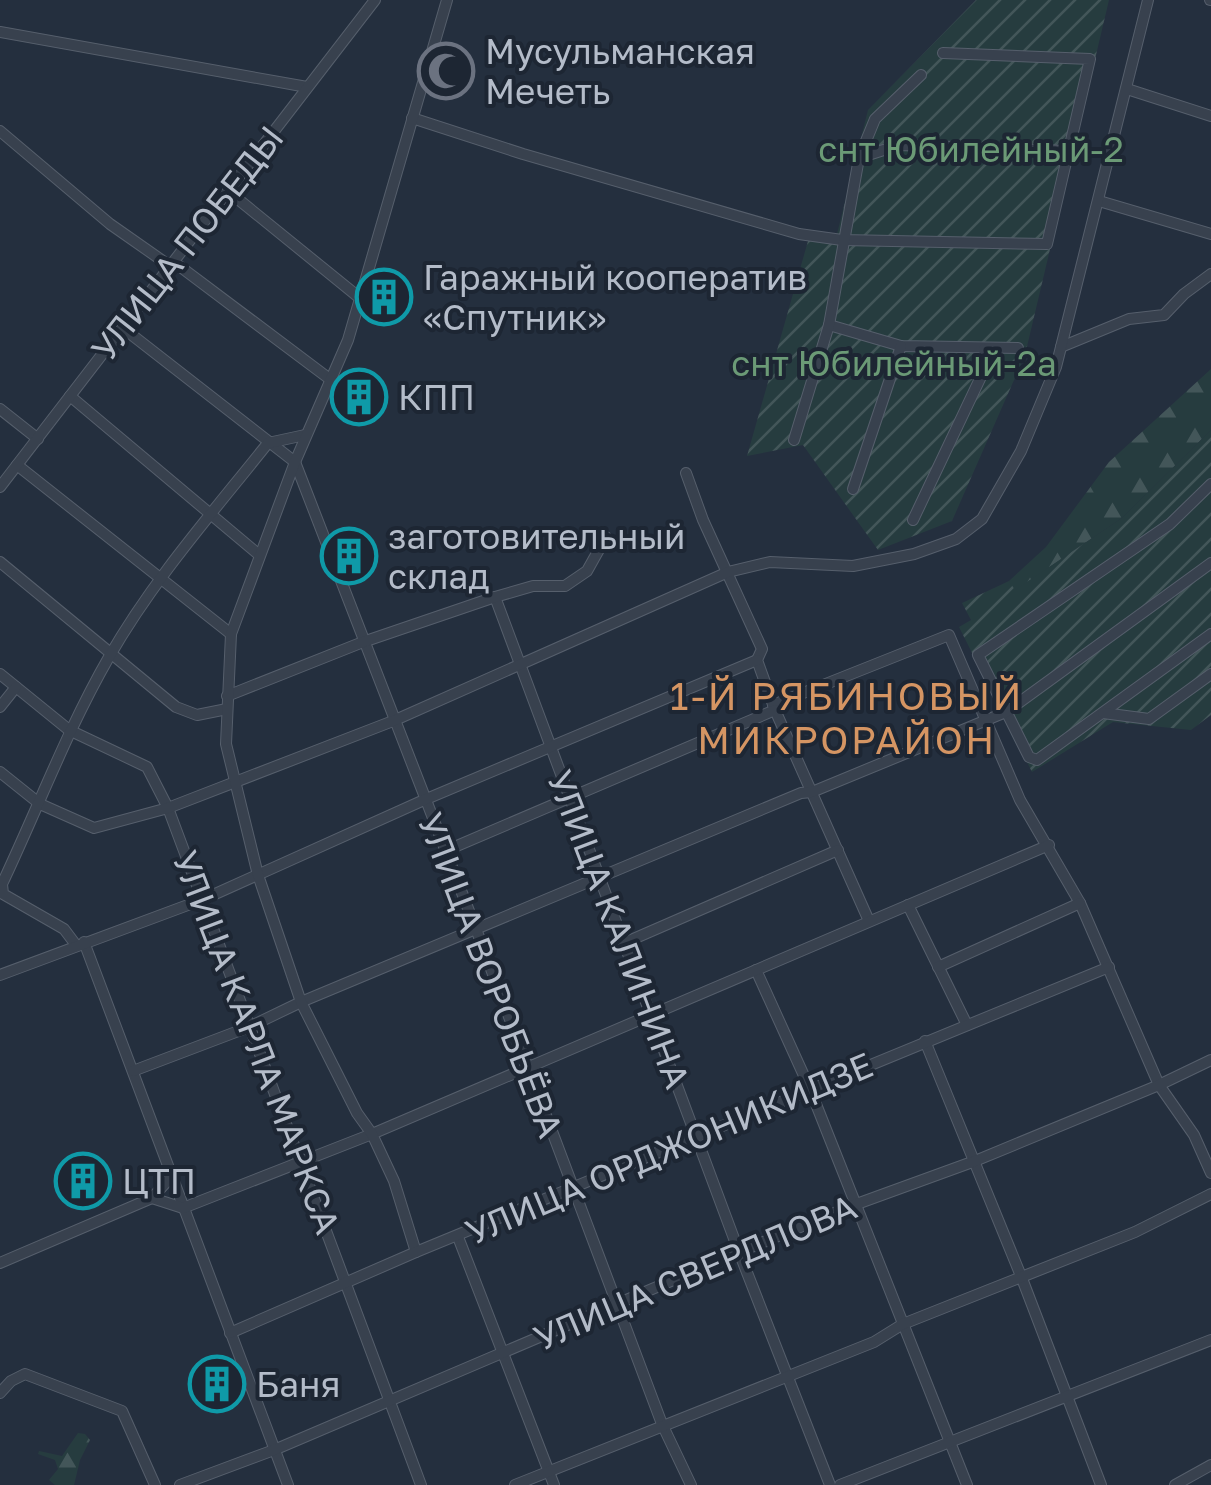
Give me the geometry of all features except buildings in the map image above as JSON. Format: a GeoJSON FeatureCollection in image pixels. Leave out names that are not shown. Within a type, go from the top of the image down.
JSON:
{"type":"FeatureCollection","features":[{"type":"Feature","properties":{"kind":"street","name":"УЛИЦА ПОБЕДЫ"},"geometry":{"type":"LineString","coordinates":[[0,487],[375,0]]}},
{"type":"Feature","properties":{"kind":"street"},"geometry":{"type":"LineString","coordinates":[[416,1252],[394,1181],[301,1002],[258,875],[226,744],[226,709],[231,634],[258,554],[361,299],[447,0]]}},
{"type":"Feature","properties":{"kind":"street"},"geometry":{"type":"LineString","coordinates":[[0,772],[40,804],[94,828],[168,808],[393,720],[728,572],[770,562],[853,566],[914,554],[956,539],[982,519],[1022,451],[1062,347],[1148,0]]}},
{"type":"Feature","properties":{"kind":"street"},"geometry":{"type":"LineString","coordinates":[[0,32],[307,88]]}},
{"type":"Feature","properties":{"kind":"street"},"geometry":{"type":"LineString","coordinates":[[412,118],[799,234],[842,240],[1046,244],[1090,59],[943,53]]}},
{"type":"Feature","properties":{"kind":"street"},"geometry":{"type":"LineString","coordinates":[[794,440],[829,325],[860,158],[875,119],[921,74]]}},
{"type":"Feature","properties":{"kind":"street"},"geometry":{"type":"LineString","coordinates":[[1126,89],[1211,116]]}},
{"type":"Feature","properties":{"kind":"street"},"geometry":{"type":"LineString","coordinates":[[0,132],[91,204],[110,224],[172,264],[331,380]]}},
{"type":"Feature","properties":{"kind":"street"},"geometry":{"type":"LineString","coordinates":[[860,158],[899,145],[1068,150]]}},
{"type":"Feature","properties":{"kind":"street"},"geometry":{"type":"LineString","coordinates":[[228,191],[361,299]]}},
{"type":"Feature","properties":{"kind":"street"},"geometry":{"type":"LineString","coordinates":[[1099,201],[1211,234]]}},
{"type":"Feature","properties":{"kind":"street"},"geometry":{"type":"LineString","coordinates":[[1062,347],[1129,319],[1164,316],[1184,294],[1211,274]]}},
{"type":"Feature","properties":{"kind":"street"},"geometry":{"type":"LineString","coordinates":[[829,325],[901,346],[1018,348]]}},
{"type":"Feature","properties":{"kind":"street"},"geometry":{"type":"LineString","coordinates":[[123,328],[294,462]]}},
{"type":"Feature","properties":{"kind":"street"},"geometry":{"type":"LineString","coordinates":[[853,489],[901,346]]}},
{"type":"Feature","properties":{"kind":"street"},"geometry":{"type":"LineString","coordinates":[[913,520],[987,364],[984,350]]}},
{"type":"Feature","properties":{"kind":"street"},"geometry":{"type":"LineString","coordinates":[[70,396],[258,554]]}},
{"type":"Feature","properties":{"kind":"street"},"geometry":{"type":"LineString","coordinates":[[0,409],[38,438]]}},
{"type":"Feature","properties":{"kind":"street"},"geometry":{"type":"LineString","coordinates":[[288,1485],[80,943],[3,894],[2,884],[69,730],[111,654],[160,580],[268,443],[306,435]]}},
{"type":"Feature","properties":{"kind":"street","name":"УЛИЦА ВОРОБЬЁВА"},"geometry":{"type":"LineString","coordinates":[[294,462],[476,929],[662,1424],[691,1485]]}},
{"type":"Feature","properties":{"kind":"street"},"geometry":{"type":"LineString","coordinates":[[18,465],[231,634]]}},
{"type":"Feature","properties":{"kind":"street"},"geometry":{"type":"LineString","coordinates":[[0,975],[204,899],[424,800],[757,660],[762,649],[703,520],[686,473]]}},
{"type":"Feature","properties":{"kind":"street"},"geometry":{"type":"LineString","coordinates":[[1211,484],[1170,524],[978,655],[1029,757],[1037,760],[1211,634]]}},
{"type":"Feature","properties":{"kind":"street"},"geometry":{"type":"LineString","coordinates":[[227,696],[363,642],[495,597],[533,586],[568,585],[587,571],[606,537]]}},
{"type":"Feature","properties":{"kind":"street"},"geometry":{"type":"LineString","coordinates":[[0,562],[188,714],[226,709]]}},
{"type":"Feature","properties":{"kind":"street"},"geometry":{"type":"LineString","coordinates":[[132,1071],[249,1027],[802,793],[1006,712],[1211,563]]}},
{"type":"Feature","properties":{"kind":"street","name":"УЛИЦА КАЛИНИНА"},"geometry":{"type":"LineString","coordinates":[[495,597],[830,1485]]}},
{"type":"Feature","properties":{"kind":"street"},"geometry":{"type":"LineString","coordinates":[[445,851],[949,634],[1020,800],[1080,903],[1159,1085],[1194,1135],[1211,1173]]}},
{"type":"Feature","properties":{"kind":"street"},"geometry":{"type":"LineString","coordinates":[[757,660],[774,708],[870,921]]}},
{"type":"Feature","properties":{"kind":"street","name":"УЛИЦА КАРЛА МАРКСА"},"geometry":{"type":"LineString","coordinates":[[0,674],[69,730],[146,767],[168,808],[421,1485]]}},
{"type":"Feature","properties":{"kind":"street"},"geometry":{"type":"LineString","coordinates":[[1103,713],[1148,718],[1211,674]]}},
{"type":"Feature","properties":{"kind":"street"},"geometry":{"type":"LineString","coordinates":[[0,708],[16,687]]}},
{"type":"Feature","properties":{"kind":"street"},"geometry":{"type":"LineString","coordinates":[[152,1198],[183,1208],[372,1134],[1048,844]]}},
{"type":"Feature","properties":{"kind":"street"},"geometry":{"type":"LineString","coordinates":[[624,943],[838,850]]}},
{"type":"Feature","properties":{"kind":"street"},"geometry":{"type":"LineString","coordinates":[[938,967],[1080,903]]}},
{"type":"Feature","properties":{"kind":"street"},"geometry":{"type":"LineString","coordinates":[[908,905],[967,1025]]}},
{"type":"Feature","properties":{"kind":"street","name":"УЛИЦА ОРДЖОНИКИДЗЕ"},"geometry":{"type":"LineString","coordinates":[[230,1332],[1109,967]]}},
{"type":"Feature","properties":{"kind":"street"},"geometry":{"type":"LineString","coordinates":[[756,970],[810,1090],[967,1485]]}},
{"type":"Feature","properties":{"kind":"street"},"geometry":{"type":"LineString","coordinates":[[925,1041],[1101,1485]]}},
{"type":"Feature","properties":{"kind":"street","name":"УЛИЦА СВЕРДЛОВА"},"geometry":{"type":"LineString","coordinates":[[180,1485],[274,1450],[854,1204],[974,1161],[1211,1060]]}},
{"type":"Feature","properties":{"kind":"street"},"geometry":{"type":"LineString","coordinates":[[0,1263],[152,1198],[171,1176]]}},
{"type":"Feature","properties":{"kind":"street"},"geometry":{"type":"LineString","coordinates":[[515,1485],[874,1342],[903,1324],[1135,1232],[1211,1194]]}},
{"type":"Feature","properties":{"kind":"street"},"geometry":{"type":"LineString","coordinates":[[458,1237],[554,1485]]}},
{"type":"Feature","properties":{"kind":"street"},"geometry":{"type":"LineString","coordinates":[[354,1302],[368,1276]]}},
{"type":"Feature","properties":{"kind":"street"},"geometry":{"type":"LineString","coordinates":[[840,1485],[1211,1340]]}},
{"type":"Feature","properties":{"kind":"street"},"geometry":{"type":"LineString","coordinates":[[0,1393],[25,1374],[122,1411],[155,1485]]}},
{"type":"Feature","properties":{"kind":"street"},"geometry":{"type":"LineString","coordinates":[[1175,1485],[1211,1465]]}},
{"type":"Feature","properties":{"kind":"green space"},"geometry":{"type":"Polygon","coordinates":[[[976,0],[1109,0],[1025,355],[952,521],[878,550],[803,445],[747,456],[808,241],[835,242],[868,110],[976,0]]]}},
{"type":"Feature","properties":{"kind":"green space"},"geometry":{"type":"Polygon","coordinates":[[[1211,369],[1211,430],[1122,518],[1014,591],[1009,581],[1046,547],[1109,462],[1211,369]]]}},
{"type":"Feature","properties":{"kind":"green space"},"geometry":{"type":"Polygon","coordinates":[[[1211,430],[1211,715],[1191,730],[1113,722],[1032,772],[959,627],[971,620],[962,603],[1009,581],[1015,590],[1122,518],[1211,430]]]}},
{"type":"Feature","properties":{"kind":"green space"},"geometry":{"type":"Polygon","coordinates":[[[78,1433],[90,1440],[74,1485],[55,1485],[49,1480],[58,1469],[55,1460],[38,1454],[39,1451],[62,1456],[78,1433]]]}},
{"type":"Feature","properties":{"kind":"place","name":"Мусульманская Мечеть"},"geometry":{"type":"Point","coordinates":[446,71]}},
{"type":"Feature","properties":{"kind":"place","name":"Гаражный кооператив «Спутник»"},"geometry":{"type":"Point","coordinates":[384,297]}},
{"type":"Feature","properties":{"kind":"place","name":"КПП"},"geometry":{"type":"Point","coordinates":[359,397]}},
{"type":"Feature","properties":{"kind":"place","name":"заготовительный склад"},"geometry":{"type":"Point","coordinates":[349,556]}},
{"type":"Feature","properties":{"kind":"place","name":"ЦТП"},"geometry":{"type":"Point","coordinates":[83,1181]}},
{"type":"Feature","properties":{"kind":"place","name":"Баня"},"geometry":{"type":"Point","coordinates":[217,1384]}},
{"type":"Feature","properties":{"kind":"district","name":"1-Й РЯБИНОВЫЙ МИКРОРАЙОН"},"geometry":{"type":"Point","coordinates":[847,717]}},
{"type":"Feature","properties":{"kind":"park label","name":"снт Юбилейный-2"},"geometry":{"type":"Point","coordinates":[971,149]}},
{"type":"Feature","properties":{"kind":"park label","name":"снт Юбилейный-2а"},"geometry":{"type":"Point","coordinates":[894,363]}}]}
